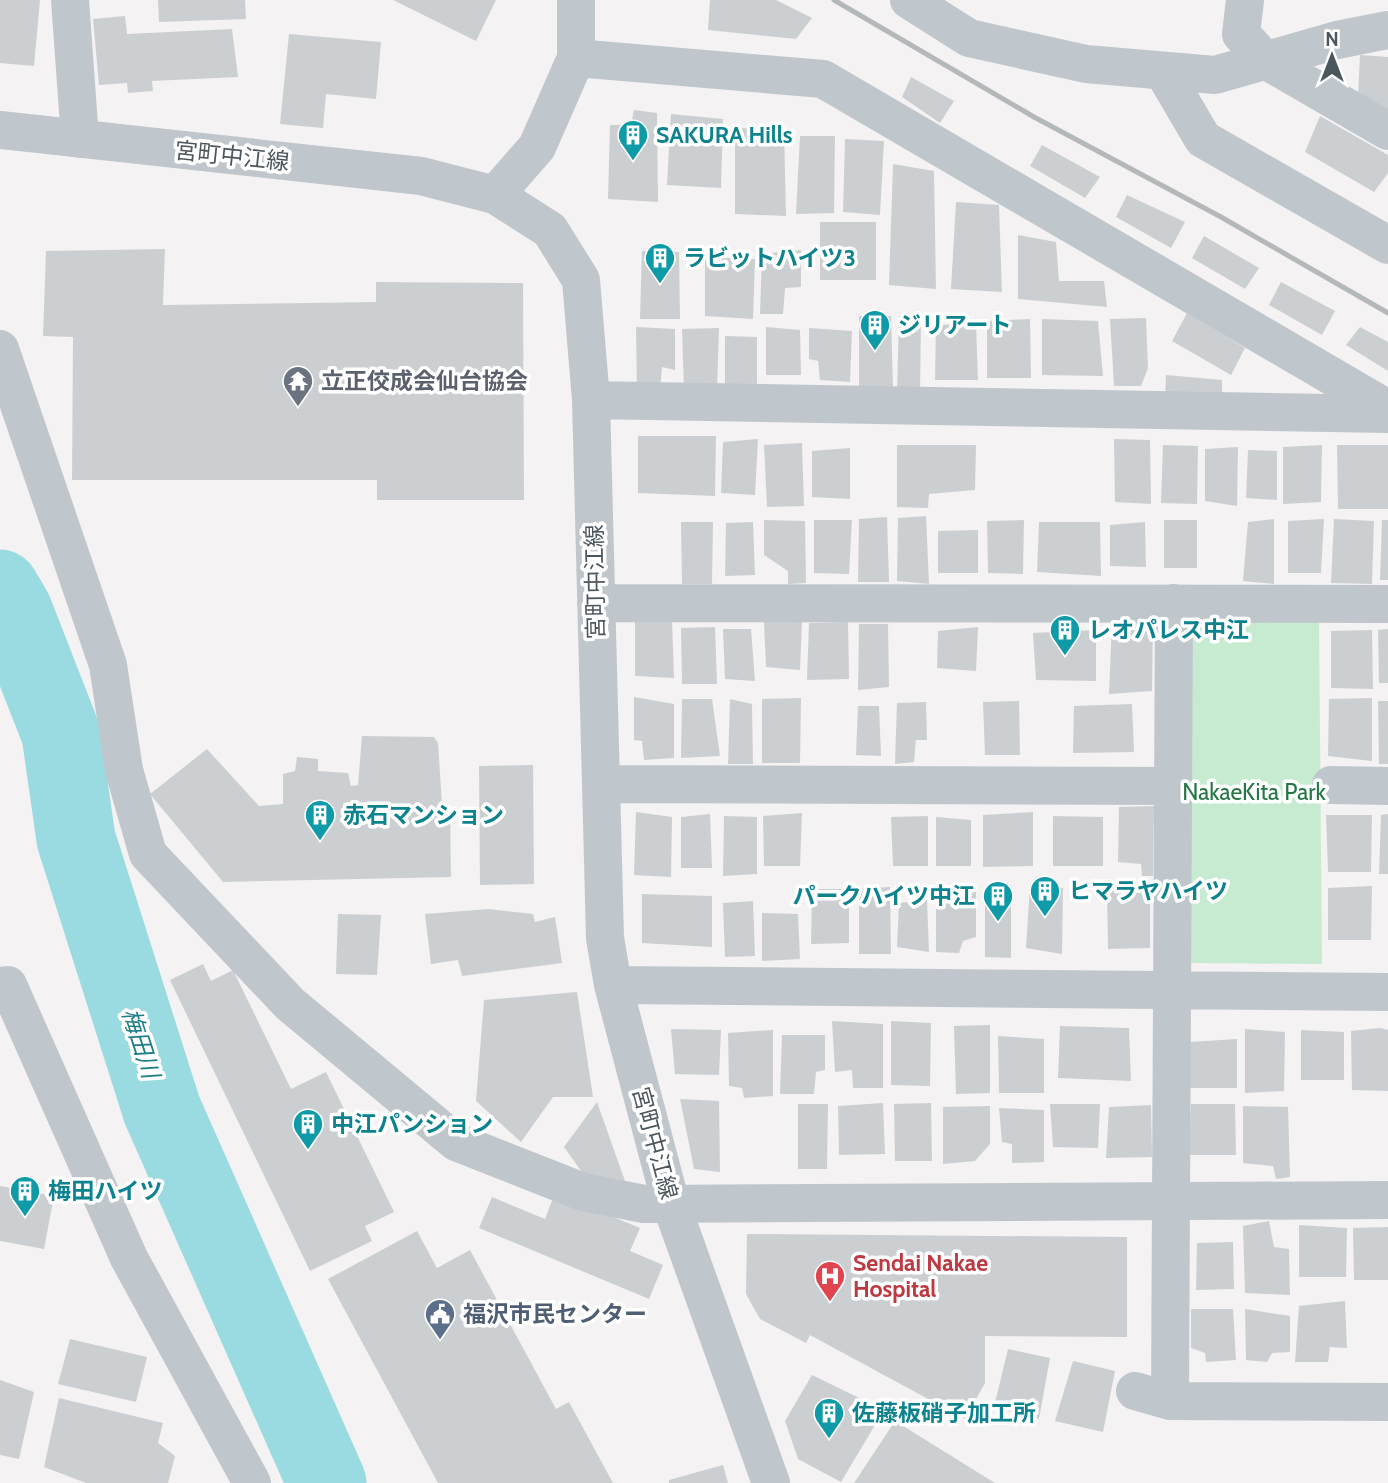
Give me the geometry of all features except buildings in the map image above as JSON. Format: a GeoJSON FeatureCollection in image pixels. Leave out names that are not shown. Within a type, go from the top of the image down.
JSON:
{"type":"FeatureCollection","features":[{"type":"Feature","properties":{"kind":"street"},"geometry":{"type":"LineString","coordinates":[[70,0],[80,139]]}},
{"type":"Feature","properties":{"kind":"street"},"geometry":{"type":"LineString","coordinates":[[495,195],[537,147],[576,58],[576,0]]}},
{"type":"Feature","properties":{"kind":"street"},"geometry":{"type":"LineString","coordinates":[[909,0],[970,38],[1086,64],[1215,75],[1337,40],[1388,30]]}},
{"type":"Feature","properties":{"kind":"street"},"geometry":{"type":"LineString","coordinates":[[1245,0],[1241,34],[1265,60],[1388,131]]}},
{"type":"Feature","properties":{"kind":"street"},"geometry":{"type":"LineString","coordinates":[[576,58],[823,79],[1388,409]]}},
{"type":"Feature","properties":{"kind":"street"},"geometry":{"type":"LineString","coordinates":[[1163,71],[1203,139],[1388,245]]}},
{"type":"Feature","properties":{"kind":"street","name":"宮町中江線"},"geometry":{"type":"LineString","coordinates":[[0,131],[421,176],[495,195],[550,230],[581,280],[591,400],[605,938],[613,985],[671,1204],[771,1483]]}},
{"type":"Feature","properties":{"kind":"street"},"geometry":{"type":"LineString","coordinates":[[0,349],[108,664],[124,770],[148,854],[290,1004],[456,1142],[583,1192],[644,1204],[1171,1199],[1388,1200]]}},
{"type":"Feature","properties":{"kind":"street"},"geometry":{"type":"LineString","coordinates":[[591,400],[1388,415]]}},
{"type":"Feature","properties":{"kind":"street"},"geometry":{"type":"LineString","coordinates":[[596,603],[1388,604]]}},
{"type":"Feature","properties":{"kind":"street"},"geometry":{"type":"LineString","coordinates":[[1174,603],[1171,1199],[1152,1396],[1388,1402]]}},
{"type":"Feature","properties":{"kind":"street"},"geometry":{"type":"LineString","coordinates":[[601,784],[1173,786]]}},
{"type":"Feature","properties":{"kind":"street"},"geometry":{"type":"LineString","coordinates":[[1331,785],[1388,786]]}},
{"type":"Feature","properties":{"kind":"street"},"geometry":{"type":"LineString","coordinates":[[0,986],[8,985],[129,1258],[252,1483]]}},
{"type":"Feature","properties":{"kind":"street"},"geometry":{"type":"LineString","coordinates":[[613,985],[1388,992]]}},
{"type":"Feature","properties":{"kind":"green space","name":"NakaeKita Park"},"geometry":{"type":"Polygon","coordinates":[[[1189,620],[1319,621],[1322,964],[1188,963],[1189,620]]]}},
{"type":"Feature","properties":{"kind":"waterway","name":"梅田川"},"geometry":{"type":"LineString","coordinates":[[0,589],[13,611],[61,734],[76,839],[162,1110],[327,1483]]}},
{"type":"Feature","properties":{"kind":"railway"},"geometry":{"type":"LineString","coordinates":[[834,0],[1034,117],[1221,217],[1388,313]]}},
{"type":"Feature","properties":{"kind":"place","name":"SAKURA Hills"},"geometry":{"type":"Point","coordinates":[633,162]}},
{"type":"Feature","properties":{"kind":"place","name":"ラビットハイツ3"},"geometry":{"type":"Point","coordinates":[660,285]}},
{"type":"Feature","properties":{"kind":"place","name":"ジリアート"},"geometry":{"type":"Point","coordinates":[875,352]}},
{"type":"Feature","properties":{"kind":"place","name":"立正佼成会仙台協会"},"geometry":{"type":"Point","coordinates":[298,408]}},
{"type":"Feature","properties":{"kind":"place","name":"レオパレス中江"},"geometry":{"type":"Point","coordinates":[1065,657]}},
{"type":"Feature","properties":{"kind":"place","name":"赤石マンション"},"geometry":{"type":"Point","coordinates":[320,842]}},
{"type":"Feature","properties":{"kind":"place","name":"ヒマラヤハイツ"},"geometry":{"type":"Point","coordinates":[1045,918]}},
{"type":"Feature","properties":{"kind":"place","name":"パークハイツ中江"},"geometry":{"type":"Point","coordinates":[998,923]}},
{"type":"Feature","properties":{"kind":"place","name":"中江パンション"},"geometry":{"type":"Point","coordinates":[308,1151]}},
{"type":"Feature","properties":{"kind":"place","name":"梅田ハイツ"},"geometry":{"type":"Point","coordinates":[25,1218]}},
{"type":"Feature","properties":{"kind":"place","name":"Sendai Nakae Hospital"},"geometry":{"type":"Point","coordinates":[830,1303]}},
{"type":"Feature","properties":{"kind":"place","name":"福沢市民センター"},"geometry":{"type":"Point","coordinates":[440,1341]}},
{"type":"Feature","properties":{"kind":"place","name":"佐藤板硝子加工所"},"geometry":{"type":"Point","coordinates":[829,1440]}}]}
